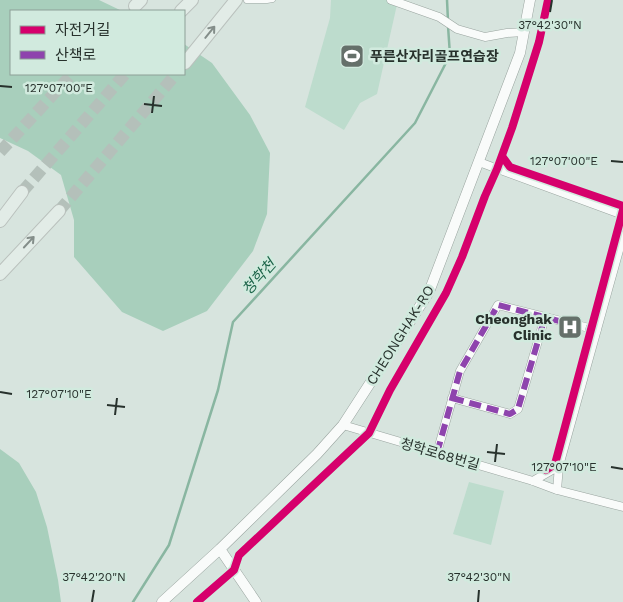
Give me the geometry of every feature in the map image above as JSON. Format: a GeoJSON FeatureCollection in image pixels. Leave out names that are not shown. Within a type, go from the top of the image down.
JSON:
{"type":"FeatureCollection","features":[{"type":"Feature","properties":{"kind":"main road"},"geometry":{"type":"LineString","coordinates":[[182,10],[192,0]]}},
{"type":"Feature","properties":{"kind":"main road"},"geometry":{"type":"LineString","coordinates":[[185,63],[241,1]]}},
{"type":"Feature","properties":{"kind":"main road"},"geometry":{"type":"LineString","coordinates":[[0,220],[22,192]]}},
{"type":"Feature","properties":{"kind":"main road"},"geometry":{"type":"LineString","coordinates":[[0,274],[59,211]]}},
{"type":"Feature","properties":{"kind":"street"},"geometry":{"type":"LineString","coordinates":[[391,0],[439,18],[457,29],[485,37],[524,32]]}},
{"type":"Feature","properties":{"kind":"street","name":"CHEONGHAK-RO"},"geometry":{"type":"LineString","coordinates":[[166,600],[317,454],[343,426],[430,292],[520,53],[530,0]]}},
{"type":"Feature","properties":{"kind":"street"},"geometry":{"type":"LineString","coordinates":[[479,162],[623,215]]}},
{"type":"Feature","properties":{"kind":"street"},"geometry":{"type":"LineString","coordinates":[[557,490],[559,466],[623,236]]}},
{"type":"Feature","properties":{"kind":"street"},"geometry":{"type":"LineString","coordinates":[[437,453],[460,371],[498,305],[597,330]]}},
{"type":"Feature","properties":{"kind":"street"},"geometry":{"type":"LineString","coordinates":[[452,398],[510,414],[518,410],[545,317]]}},
{"type":"Feature","properties":{"kind":"street","name":"청학로68번길"},"geometry":{"type":"LineString","coordinates":[[343,426],[557,490],[623,507]]}},
{"type":"Feature","properties":{"kind":"street"},"geometry":{"type":"LineString","coordinates":[[533,482],[559,466]]}},
{"type":"Feature","properties":{"kind":"street"},"geometry":{"type":"LineString","coordinates":[[220,549],[256,602]]}},
{"type":"Feature","properties":{"kind":"lane"},"geometry":{"type":"LineString","coordinates":[[241,1],[268,2],[272,0]]}},
{"type":"Feature","properties":{"kind":"green space"},"geometry":{"type":"Polygon","coordinates":[[[0,0],[99,0],[120,10],[10,10],[10,75],[185,75],[185,45],[212,63],[250,115],[270,153],[267,214],[253,251],[207,311],[163,331],[122,312],[74,257],[74,220],[61,175],[28,151],[0,138],[0,0]]]}},
{"type":"Feature","properties":{"kind":"green space","name":"푸른산자리골프연습장"},"geometry":{"type":"Polygon","coordinates":[[[331,0],[398,0],[377,94],[360,103],[344,130],[305,107],[330,18],[331,0]]]}},
{"type":"Feature","properties":{"kind":"green space"},"geometry":{"type":"Polygon","coordinates":[[[0,449],[19,463],[36,492],[47,527],[61,602],[0,602],[0,449]]]}},
{"type":"Feature","properties":{"kind":"green space"},"geometry":{"type":"Polygon","coordinates":[[[469,482],[504,491],[491,545],[453,534],[469,482]]]}},
{"type":"Feature","properties":{"kind":"waterway","name":"청학천"},"geometry":{"type":"LineString","coordinates":[[447,0],[448,21]]}},
{"type":"Feature","properties":{"kind":"waterway","name":"청학천"},"geometry":{"type":"LineString","coordinates":[[133,602],[169,545],[218,390],[233,322],[415,123],[450,55],[448,26]]}},
{"type":"Feature","properties":{"kind":"tunnel"},"geometry":{"type":"LineString","coordinates":[[0,152],[71,75]]}},
{"type":"Feature","properties":{"kind":"tunnel"},"geometry":{"type":"LineString","coordinates":[[22,192],[124,75]]}},
{"type":"Feature","properties":{"kind":"tunnel"},"geometry":{"type":"LineString","coordinates":[[59,211],[175,75]]}},
{"type":"Feature","properties":{"kind":"marked path"},"geometry":{"type":"LineString","coordinates":[[437,453],[460,371],[498,305],[594,330]]}},
{"type":"Feature","properties":{"kind":"marked path"},"geometry":{"type":"LineString","coordinates":[[452,398],[510,414],[518,409],[545,317]]}},
{"type":"Feature","properties":{"kind":"cycle path"},"geometry":{"type":"LineString","coordinates":[[197,602],[234,570],[239,555],[369,433],[390,390],[446,293],[462,257],[512,128],[539,42],[548,0]]}},
{"type":"Feature","properties":{"kind":"cycle path"},"geometry":{"type":"LineString","coordinates":[[502,156],[510,167],[623,206]]}},
{"type":"Feature","properties":{"kind":"cycle path"},"geometry":{"type":"LineString","coordinates":[[546,470],[555,464],[623,210]]}},
{"type":"Feature","properties":{"kind":"place","name":"푸른산자리골프연습장"},"geometry":{"type":"Point","coordinates":[352,56]}},
{"type":"Feature","properties":{"kind":"place","name":"Cheonghak Clinic"},"geometry":{"type":"Point","coordinates":[570,327]}}]}
